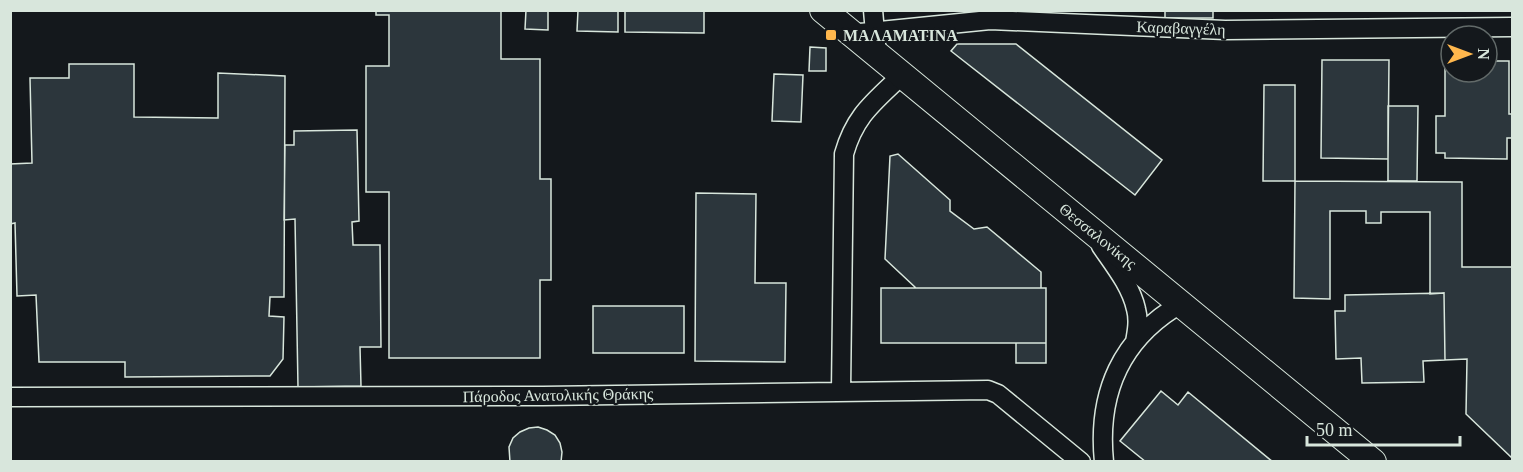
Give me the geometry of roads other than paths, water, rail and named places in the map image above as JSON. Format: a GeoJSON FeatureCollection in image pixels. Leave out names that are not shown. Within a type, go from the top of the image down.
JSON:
{"type":"FeatureCollection","features":[{"type":"Feature","properties":{"kind":"main road","name":"Θεσσαλονίκης"},"geometry":{"type":"LineString","coordinates":[[823,10],[850,34],[876,43],[902,75],[1373,462]]}},
{"type":"Feature","properties":{"kind":"street"},"geometry":{"type":"LineString","coordinates":[[873,10],[876,43]]}},
{"type":"Feature","properties":{"kind":"street","name":"Καραβαγγέλη"},"geometry":{"type":"LineString","coordinates":[[876,43],[990,20],[1225,30],[1512,27]]}},
{"type":"Feature","properties":{"kind":"street"},"geometry":{"type":"LineString","coordinates":[[841,392],[844,154],[850,133],[861,115],[902,75]]}},
{"type":"Feature","properties":{"kind":"street"},"geometry":{"type":"LineString","coordinates":[[1093,234],[1123,280],[1136,308],[1135,342]]}},
{"type":"Feature","properties":{"kind":"street"},"geometry":{"type":"LineString","coordinates":[[1104,462],[1104,414],[1109,387],[1119,364],[1151,324],[1182,303]]}},
{"type":"Feature","properties":{"kind":"street","name":"Πάροδος Ανατολικής Θράκης"},"geometry":{"type":"LineString","coordinates":[[10,397],[543,396],[991,391],[998,394],[1081,462]]}},
{"type":"Feature","properties":{"kind":"place","name":"ΜΑΛΑΜΑΤΙΝΑ"},"geometry":{"type":"Point","coordinates":[831,35]}}]}
